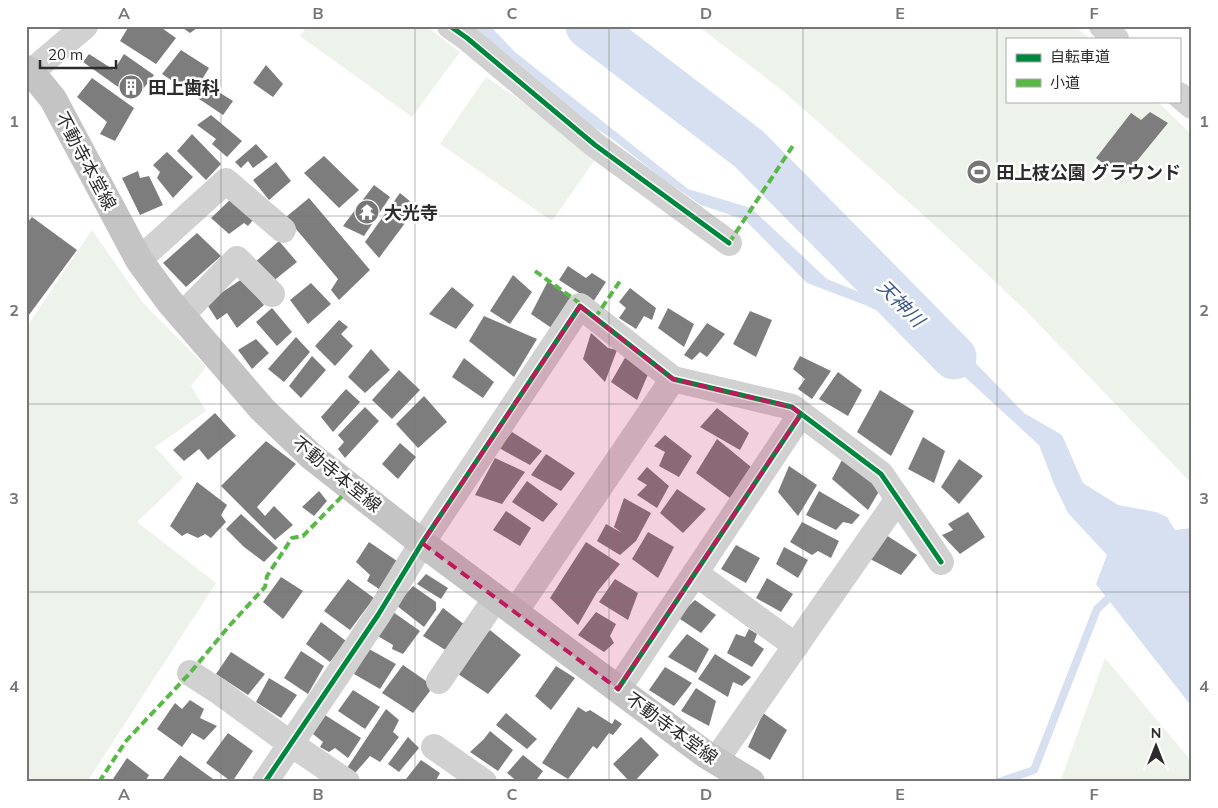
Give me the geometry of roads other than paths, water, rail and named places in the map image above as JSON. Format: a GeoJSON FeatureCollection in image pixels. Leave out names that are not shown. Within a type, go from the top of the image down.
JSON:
{"type":"FeatureCollection","features":[{"type":"Feature","properties":{"kind":"main road","name":"不動寺本堂線"},"geometry":{"type":"LineString","coordinates":[[29,70],[53,99],[139,260],[181,316],[262,409],[311,456],[422,543],[705,754],[751,782]]}},
{"type":"Feature","properties":{"kind":"street"},"geometry":{"type":"LineString","coordinates":[[29,70],[85,26]]}},
{"type":"Feature","properties":{"kind":"street"},"geometry":{"type":"LineString","coordinates":[[450,26],[467,38],[595,145],[729,243]]}},
{"type":"Feature","properties":{"kind":"street"},"geometry":{"type":"LineString","coordinates":[[1102,26],[1115,38]]}},
{"type":"Feature","properties":{"kind":"street"},"geometry":{"type":"LineString","coordinates":[[1180,96],[1192,106]]}},
{"type":"Feature","properties":{"kind":"street"},"geometry":{"type":"LineString","coordinates":[[139,260],[226,182],[283,230]]}},
{"type":"Feature","properties":{"kind":"street"},"geometry":{"type":"LineString","coordinates":[[181,316],[237,259],[272,294]]}},
{"type":"Feature","properties":{"kind":"street"},"geometry":{"type":"LineString","coordinates":[[266,782],[378,615],[422,543],[580,306],[673,380],[792,407],[881,474],[941,562]]}},
{"type":"Feature","properties":{"kind":"street"},"geometry":{"type":"LineString","coordinates":[[439,681],[506,605],[673,380]]}},
{"type":"Feature","properties":{"kind":"street"},"geometry":{"type":"LineString","coordinates":[[618,688],[801,414]]}},
{"type":"Feature","properties":{"kind":"street"},"geometry":{"type":"LineString","coordinates":[[716,760],[898,499]]}},
{"type":"Feature","properties":{"kind":"street"},"geometry":{"type":"LineString","coordinates":[[695,573],[796,646]]}},
{"type":"Feature","properties":{"kind":"street"},"geometry":{"type":"LineString","coordinates":[[190,673],[348,782]]}},
{"type":"Feature","properties":{"kind":"street"},"geometry":{"type":"LineString","coordinates":[[434,747],[484,782]]}},
{"type":"Feature","properties":{"kind":"water"},"geometry":{"type":"Polygon","coordinates":[[[469,26],[490,26],[515,52],[688,189],[751,208],[827,279],[919,316],[959,346],[1024,413],[1062,435],[1083,483],[1118,505],[1156,512],[1167,517],[1175,530],[1192,528],[1192,707],[1096,584],[1107,555],[1068,513],[1054,484],[1039,445],[908,325],[865,305],[807,283],[745,220],[701,205],[663,179],[611,138],[542,95],[469,26]]]}},
{"type":"Feature","properties":{"kind":"waterway","name":"天神川"},"geometry":{"type":"LineString","coordinates":[[588,26],[749,149],[954,357]]}},
{"type":"Feature","properties":{"kind":"waterway"},"geometry":{"type":"LineString","coordinates":[[999,782],[1034,770],[1097,609],[1115,592]]}},
{"type":"Feature","properties":{"kind":"place","name":"田上歯科"},"geometry":{"type":"Point","coordinates":[131,87]}},
{"type":"Feature","properties":{"kind":"place","name":"田上枝公園 グラウンド"},"geometry":{"type":"Point","coordinates":[979,172]}},
{"type":"Feature","properties":{"kind":"place","name":"大光寺"},"geometry":{"type":"Point","coordinates":[367,212]}}]}
